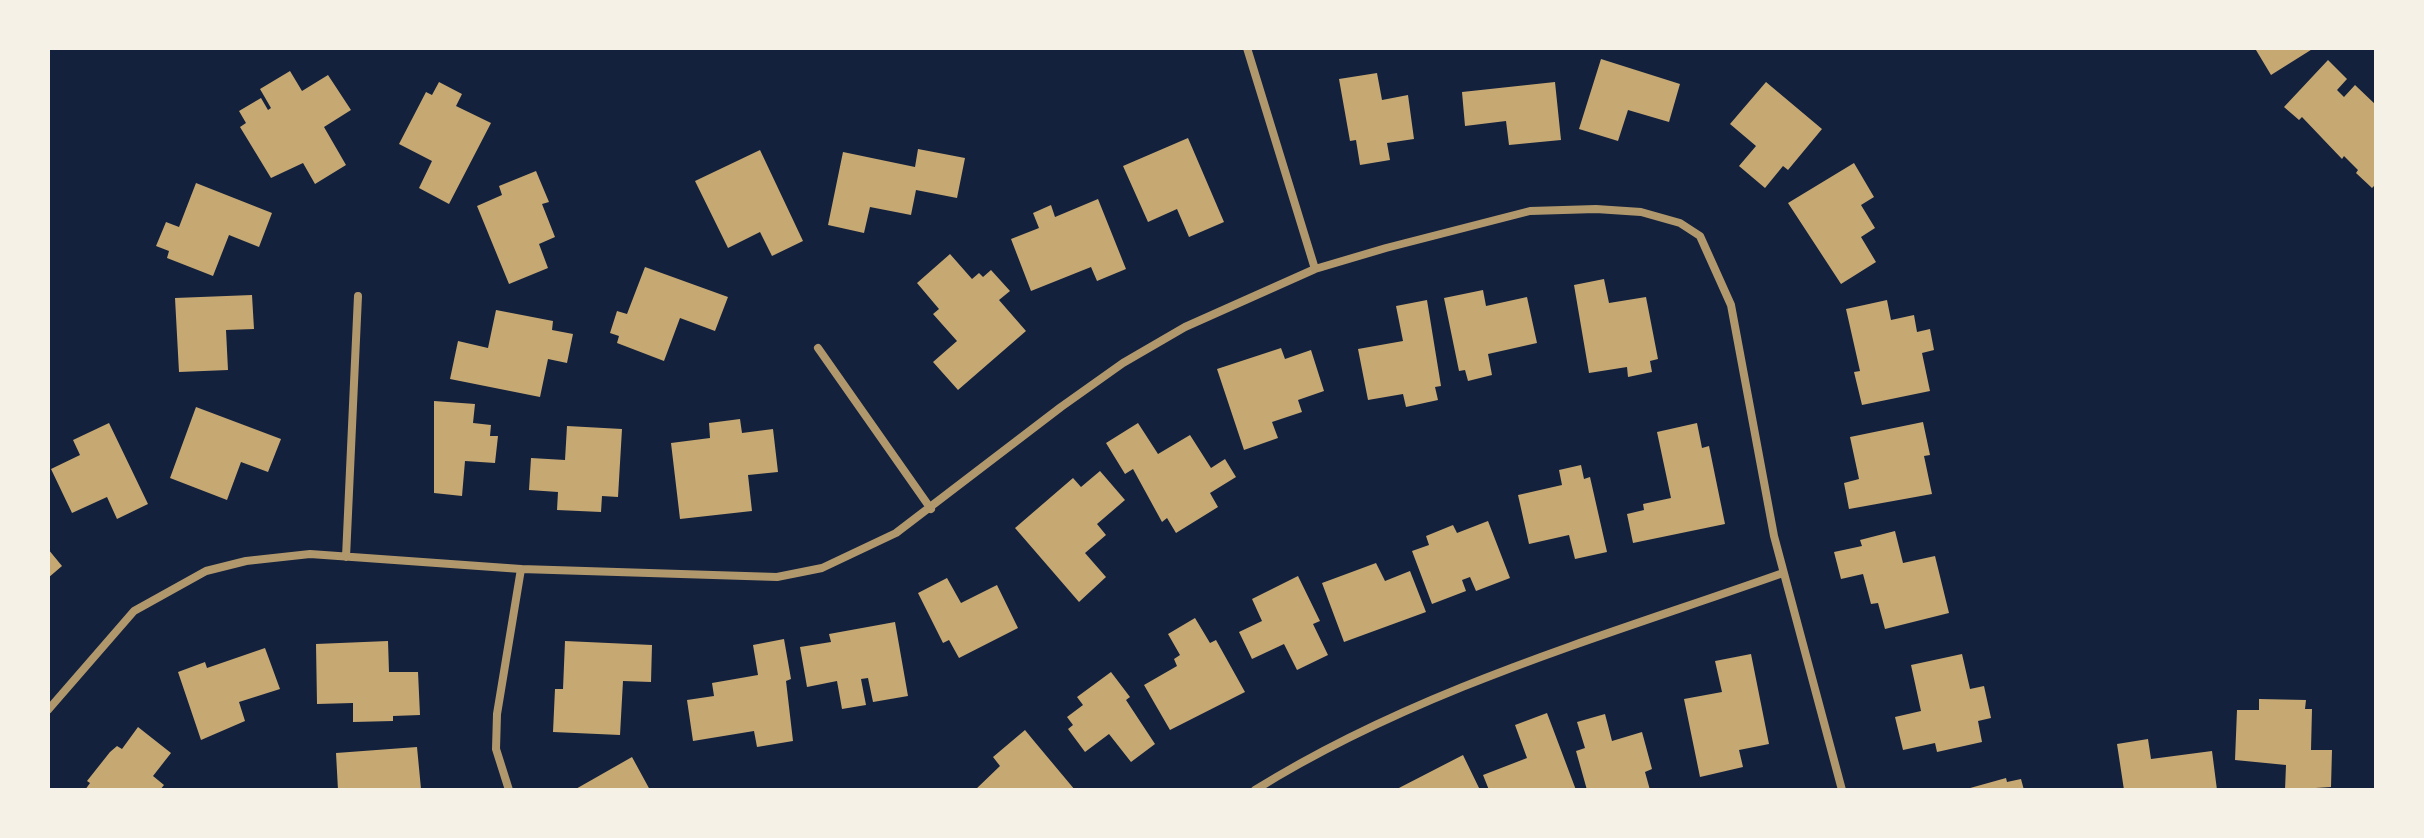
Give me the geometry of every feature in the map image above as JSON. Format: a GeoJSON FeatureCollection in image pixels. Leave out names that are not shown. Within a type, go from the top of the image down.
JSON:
{"type":"FeatureCollection","features":[{"type":"Feature","properties":{"kind":"street"},"geometry":{"type":"LineString","coordinates":[[1247,48],[1315,269]]}},
{"type":"Feature","properties":{"kind":"street"},"geometry":{"type":"LineString","coordinates":[[48,710],[134,611],[206,571],[246,561],[310,554],[521,569],[777,577],[822,568],[896,533],[1123,363],[1185,327],[1315,269],[1530,211],[1596,209],[1641,212],[1680,223],[1700,236],[1731,305],[1783,573],[1842,790]]}},
{"type":"Feature","properties":{"kind":"street"},"geometry":{"type":"LineString","coordinates":[[346,557],[358,296]]}},
{"type":"Feature","properties":{"kind":"street"},"geometry":{"type":"LineString","coordinates":[[818,348],[931,509]]}},
{"type":"Feature","properties":{"kind":"street"},"geometry":{"type":"LineString","coordinates":[[509,790],[496,749],[497,714],[521,569]]}},
{"type":"Feature","properties":{"kind":"street"},"geometry":{"type":"LineString","coordinates":[[1255,790],[1352,737],[1476,681],[1783,573]]}},
{"type":"Feature","properties":{"kind":"building"},"geometry":{"type":"Polygon","coordinates":[[[2314,48],[2271,75],[2256,50],[2314,48]]]}},
{"type":"Feature","properties":{"kind":"building"},"geometry":{"type":"Polygon","coordinates":[[[1601,59],[1680,84],[1669,122],[1628,110],[1618,141],[1579,129],[1601,59]]]}},
{"type":"Feature","properties":{"kind":"building"},"geometry":{"type":"Polygon","coordinates":[[[2328,60],[2347,79],[2337,90],[2344,97],[2355,85],[2376,105],[2376,184],[2372,188],[2356,173],[2358,170],[2344,156],[2342,159],[2302,117],[2299,120],[2284,107],[2328,60]]]}},
{"type":"Feature","properties":{"kind":"building"},"geometry":{"type":"Polygon","coordinates":[[[290,71],[302,91],[328,75],[351,110],[324,127],[346,165],[315,184],[303,163],[271,178],[240,127],[246,123],[239,111],[261,98],[268,110],[271,108],[260,89],[290,71]]]}},
{"type":"Feature","properties":{"kind":"building"},"geometry":{"type":"Polygon","coordinates":[[[1377,73],[1382,100],[1408,95],[1414,139],[1387,143],[1390,160],[1360,165],[1356,140],[1350,141],[1339,79],[1377,73]]]}},
{"type":"Feature","properties":{"kind":"building"},"geometry":{"type":"Polygon","coordinates":[[[439,82],[462,94],[456,106],[491,123],[449,204],[419,188],[432,161],[399,144],[426,92],[432,95],[439,82]]]}},
{"type":"Feature","properties":{"kind":"building"},"geometry":{"type":"Polygon","coordinates":[[[1555,82],[1561,140],[1509,145],[1506,121],[1465,126],[1462,92],[1555,82]]]}},
{"type":"Feature","properties":{"kind":"building"},"geometry":{"type":"Polygon","coordinates":[[[1766,82],[1822,129],[1788,170],[1783,166],[1765,188],[1739,166],[1756,146],[1730,124],[1766,82]]]}},
{"type":"Feature","properties":{"kind":"building"},"geometry":{"type":"Polygon","coordinates":[[[1188,138],[1224,222],[1189,237],[1177,209],[1148,222],[1123,166],[1188,138]]]}},
{"type":"Feature","properties":{"kind":"building"},"geometry":{"type":"Polygon","coordinates":[[[918,149],[965,158],[957,198],[916,190],[911,215],[870,207],[864,233],[828,225],[843,152],[915,167],[918,149]]]}},
{"type":"Feature","properties":{"kind":"building"},"geometry":{"type":"Polygon","coordinates":[[[760,150],[803,241],[772,256],[760,232],[728,248],[695,181],[760,150]]]}},
{"type":"Feature","properties":{"kind":"building"},"geometry":{"type":"Polygon","coordinates":[[[1854,163],[1874,197],[1861,205],[1875,228],[1861,237],[1876,262],[1841,284],[1788,203],[1854,163]]]}},
{"type":"Feature","properties":{"kind":"building"},"geometry":{"type":"Polygon","coordinates":[[[536,171],[549,202],[542,204],[555,237],[539,244],[548,268],[509,284],[477,206],[502,195],[499,186],[536,171]]]}},
{"type":"Feature","properties":{"kind":"building"},"geometry":{"type":"Polygon","coordinates":[[[196,183],[272,213],[259,247],[229,235],[213,276],[167,258],[169,251],[156,246],[166,222],[179,227],[196,183]]]}},
{"type":"Feature","properties":{"kind":"building"},"geometry":{"type":"Polygon","coordinates":[[[1098,199],[1126,269],[1097,281],[1091,267],[1031,291],[1011,239],[1039,228],[1033,213],[1051,205],[1055,217],[1098,199]]]}},
{"type":"Feature","properties":{"kind":"building"},"geometry":{"type":"Polygon","coordinates":[[[950,254],[972,279],[979,273],[983,277],[991,270],[1010,291],[999,300],[1026,331],[958,390],[933,362],[957,341],[933,314],[939,309],[917,283],[950,254]]]}},
{"type":"Feature","properties":{"kind":"building"},"geometry":{"type":"Polygon","coordinates":[[[645,267],[728,297],[715,331],[680,318],[664,361],[617,343],[619,336],[610,333],[617,311],[627,314],[645,267]]]}},
{"type":"Feature","properties":{"kind":"building"},"geometry":{"type":"Polygon","coordinates":[[[1604,279],[1609,303],[1646,297],[1658,359],[1650,361],[1652,372],[1628,377],[1627,367],[1589,373],[1574,285],[1604,279]]]}},
{"type":"Feature","properties":{"kind":"building"},"geometry":{"type":"Polygon","coordinates":[[[1483,290],[1486,306],[1527,297],[1537,343],[1488,354],[1492,375],[1468,381],[1465,370],[1459,371],[1444,298],[1483,290]]]}},
{"type":"Feature","properties":{"kind":"building"},"geometry":{"type":"Polygon","coordinates":[[[252,295],[254,329],[226,330],[228,370],[179,372],[175,298],[252,295]]]}},
{"type":"Feature","properties":{"kind":"building"},"geometry":{"type":"Polygon","coordinates":[[[1427,300],[1441,386],[1435,387],[1438,400],[1406,407],[1403,394],[1368,400],[1358,349],[1403,341],[1396,306],[1427,300]]]}},
{"type":"Feature","properties":{"kind":"building"},"geometry":{"type":"Polygon","coordinates":[[[1887,300],[1891,320],[1914,315],[1917,332],[1930,329],[1934,350],[1922,353],[1930,391],[1862,405],[1854,372],[1860,371],[1846,309],[1887,300]]]}},
{"type":"Feature","properties":{"kind":"building"},"geometry":{"type":"Polygon","coordinates":[[[496,310],[553,321],[552,330],[573,334],[567,363],[548,359],[540,397],[450,379],[458,341],[488,348],[496,310]]]}},
{"type":"Feature","properties":{"kind":"building"},"geometry":{"type":"Polygon","coordinates":[[[1281,348],[1285,359],[1311,350],[1324,391],[1298,400],[1302,412],[1272,422],[1278,438],[1244,450],[1217,369],[1281,348]]]}},
{"type":"Feature","properties":{"kind":"building"},"geometry":{"type":"Polygon","coordinates":[[[434,401],[475,404],[473,423],[491,425],[490,436],[498,436],[495,463],[465,461],[462,496],[434,493],[434,401]]]}},
{"type":"Feature","properties":{"kind":"building"},"geometry":{"type":"Polygon","coordinates":[[[196,407],[281,439],[268,472],[241,462],[227,500],[170,478],[196,407]]]}},
{"type":"Feature","properties":{"kind":"building"},"geometry":{"type":"Polygon","coordinates":[[[740,419],[742,433],[773,429],[778,472],[748,475],[752,511],[680,519],[671,443],[710,438],[709,423],[740,419]]]}},
{"type":"Feature","properties":{"kind":"building"},"geometry":{"type":"Polygon","coordinates":[[[1923,422],[1930,455],[1924,456],[1932,494],[1849,509],[1844,483],[1859,479],[1850,437],[1923,422]]]}},
{"type":"Feature","properties":{"kind":"building"},"geometry":{"type":"Polygon","coordinates":[[[109,423],[148,504],[117,519],[107,497],[72,513],[51,469],[80,455],[73,440],[109,423]]]}},
{"type":"Feature","properties":{"kind":"building"},"geometry":{"type":"Polygon","coordinates":[[[1138,423],[1158,454],[1190,435],[1211,468],[1225,459],[1236,477],[1210,493],[1218,507],[1176,533],[1167,518],[1162,522],[1133,469],[1125,474],[1106,443],[1138,423]]]}},
{"type":"Feature","properties":{"kind":"building"},"geometry":{"type":"Polygon","coordinates":[[[1697,423],[1702,448],[1709,446],[1725,524],[1633,543],[1627,514],[1644,510],[1643,504],[1671,498],[1657,432],[1697,423]]]}},
{"type":"Feature","properties":{"kind":"building"},"geometry":{"type":"Polygon","coordinates":[[[567,426],[622,429],[618,497],[602,496],[601,512],[557,510],[558,492],[529,490],[531,458],[565,460],[567,426]]]}},
{"type":"Feature","properties":{"kind":"building"},"geometry":{"type":"Polygon","coordinates":[[[1581,465],[1584,479],[1590,477],[1607,552],[1575,559],[1569,535],[1529,544],[1518,495],[1562,485],[1559,470],[1581,465]]]}},
{"type":"Feature","properties":{"kind":"building"},"geometry":{"type":"Polygon","coordinates":[[[1100,471],[1125,500],[1097,524],[1106,535],[1085,553],[1106,577],[1079,602],[1015,528],[1073,478],[1081,487],[1100,471]]]}},
{"type":"Feature","properties":{"kind":"building"},"geometry":{"type":"Polygon","coordinates":[[[1488,521],[1510,578],[1476,591],[1470,577],[1462,580],[1466,591],[1432,604],[1412,551],[1429,545],[1426,536],[1453,525],[1457,533],[1488,521]]]}},
{"type":"Feature","properties":{"kind":"building"},"geometry":{"type":"Polygon","coordinates":[[[1895,531],[1903,563],[1935,556],[1949,613],[1885,629],[1878,603],[1871,604],[1863,574],[1841,579],[1834,552],[1862,546],[1860,540],[1895,531]]]}},
{"type":"Feature","properties":{"kind":"building"},"geometry":{"type":"Polygon","coordinates":[[[48,549],[62,566],[48,578],[48,549]]]}},
{"type":"Feature","properties":{"kind":"building"},"geometry":{"type":"Polygon","coordinates":[[[1376,563],[1385,581],[1410,571],[1426,612],[1344,642],[1322,583],[1376,563]]]}},
{"type":"Feature","properties":{"kind":"building"},"geometry":{"type":"Polygon","coordinates":[[[1298,576],[1320,621],[1313,624],[1328,655],[1297,670],[1284,644],[1252,659],[1239,632],[1262,621],[1252,599],[1298,576]]]}},
{"type":"Feature","properties":{"kind":"building"},"geometry":{"type":"Polygon","coordinates":[[[947,578],[961,603],[997,585],[1018,628],[959,658],[949,640],[943,643],[918,593],[947,578]]]}},
{"type":"Feature","properties":{"kind":"building"},"geometry":{"type":"Polygon","coordinates":[[[1195,618],[1210,643],[1216,640],[1245,692],[1170,730],[1144,685],[1177,666],[1174,659],[1180,655],[1168,634],[1195,618]]]}},
{"type":"Feature","properties":{"kind":"building"},"geometry":{"type":"Polygon","coordinates":[[[895,622],[908,696],[873,702],[868,678],[861,679],[866,705],[842,709],[837,681],[807,687],[800,647],[831,642],[829,634],[895,622]]]}},
{"type":"Feature","properties":{"kind":"building"},"geometry":{"type":"Polygon","coordinates":[[[784,639],[791,679],[786,681],[793,741],[757,747],[754,731],[693,741],[687,700],[714,696],[712,683],[758,675],[753,645],[784,639]]]}},
{"type":"Feature","properties":{"kind":"building"},"geometry":{"type":"Polygon","coordinates":[[[388,641],[389,672],[418,672],[420,715],[393,716],[393,721],[353,722],[353,703],[317,704],[316,644],[388,641]]]}},
{"type":"Feature","properties":{"kind":"building"},"geometry":{"type":"Polygon","coordinates":[[[565,641],[652,645],[651,682],[623,681],[620,735],[553,732],[555,689],[563,689],[565,641]]]}},
{"type":"Feature","properties":{"kind":"building"},"geometry":{"type":"Polygon","coordinates":[[[265,648],[280,689],[239,702],[245,721],[201,740],[178,672],[205,662],[207,668],[265,648]]]}},
{"type":"Feature","properties":{"kind":"building"},"geometry":{"type":"Polygon","coordinates":[[[1751,654],[1769,744],[1739,750],[1743,767],[1700,777],[1684,699],[1722,692],[1715,661],[1751,654]]]}},
{"type":"Feature","properties":{"kind":"building"},"geometry":{"type":"Polygon","coordinates":[[[1962,654],[1970,689],[1984,686],[1991,718],[1978,721],[1982,742],[1937,752],[1935,743],[1903,750],[1895,717],[1921,711],[1911,665],[1962,654]]]}},
{"type":"Feature","properties":{"kind":"building"},"geometry":{"type":"Polygon","coordinates":[[[1111,672],[1130,697],[1126,700],[1155,744],[1131,762],[1109,734],[1085,752],[1068,729],[1073,725],[1067,717],[1083,705],[1077,697],[1111,672]]]}},
{"type":"Feature","properties":{"kind":"building"},"geometry":{"type":"Polygon","coordinates":[[[2259,699],[2306,700],[2305,709],[2312,709],[2311,750],[2332,750],[2331,787],[2285,790],[2286,765],[2235,760],[2237,710],[2259,710],[2259,699]]]}},
{"type":"Feature","properties":{"kind":"building"},"geometry":{"type":"Polygon","coordinates":[[[1547,713],[1576,790],[1489,790],[1483,775],[1527,758],[1515,725],[1547,713]]]}},
{"type":"Feature","properties":{"kind":"building"},"geometry":{"type":"Polygon","coordinates":[[[1605,714],[1612,741],[1642,732],[1652,769],[1645,772],[1650,790],[1587,790],[1576,751],[1585,748],[1577,722],[1605,714]]]}},
{"type":"Feature","properties":{"kind":"building"},"geometry":{"type":"Polygon","coordinates":[[[138,727],[171,753],[153,776],[164,785],[160,790],[85,790],[90,783],[87,781],[110,752],[117,746],[122,749],[138,727]]]}},
{"type":"Feature","properties":{"kind":"building"},"geometry":{"type":"Polygon","coordinates":[[[1025,730],[1075,790],[975,790],[1000,766],[993,757],[1025,730]]]}},
{"type":"Feature","properties":{"kind":"building"},"geometry":{"type":"Polygon","coordinates":[[[2148,739],[2151,759],[2212,751],[2217,790],[2124,790],[2117,744],[2148,739]]]}},
{"type":"Feature","properties":{"kind":"building"},"geometry":{"type":"Polygon","coordinates":[[[417,747],[421,789],[338,790],[336,753],[417,747]]]}},
{"type":"Feature","properties":{"kind":"building"},"geometry":{"type":"Polygon","coordinates":[[[1463,755],[1480,790],[1395,790],[1463,755]]]}},
{"type":"Feature","properties":{"kind":"building"},"geometry":{"type":"Polygon","coordinates":[[[632,757],[650,790],[574,790],[632,757]]]}},
{"type":"Feature","properties":{"kind":"building"},"geometry":{"type":"Polygon","coordinates":[[[2006,778],[2007,782],[2021,779],[2024,790],[1963,790],[2006,778]]]}}]}
